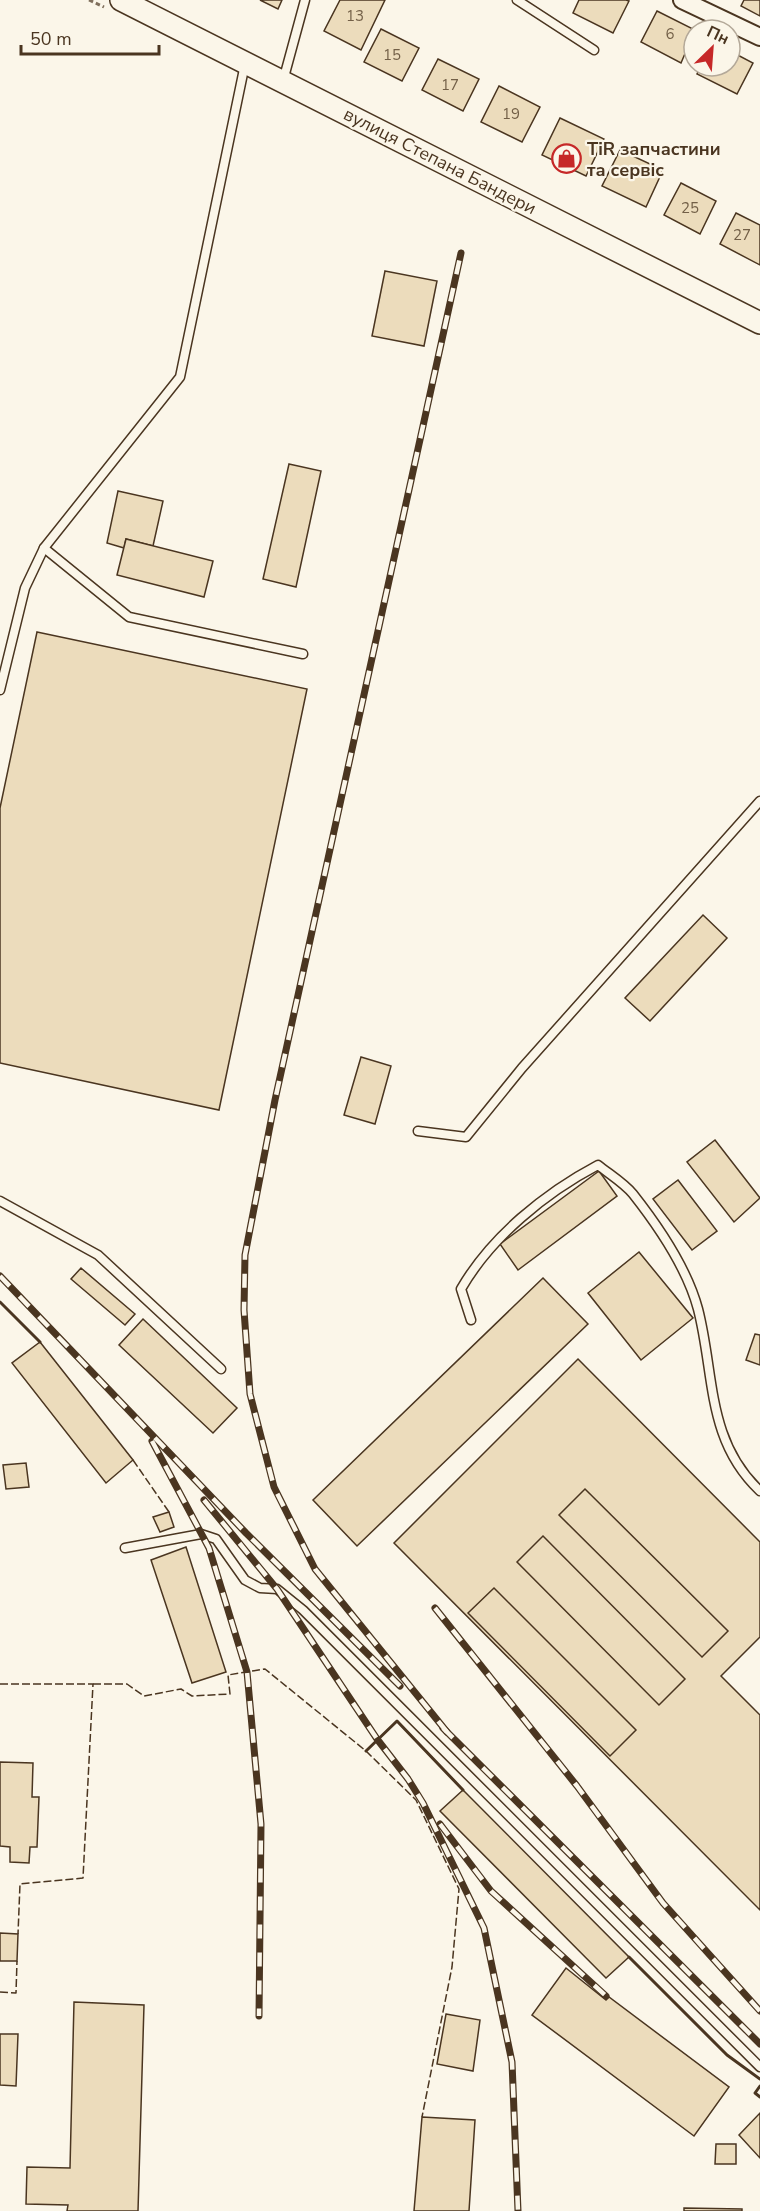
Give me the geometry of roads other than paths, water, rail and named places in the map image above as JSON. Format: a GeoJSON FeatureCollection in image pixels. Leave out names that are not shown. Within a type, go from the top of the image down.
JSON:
{"type":"FeatureCollection","features":[{"type":"Feature","properties":{"kind":"street","name":"вулиця Степана Бандери"},"geometry":{"type":"LineString","coordinates":[[122,0],[760,323]]}},
{"type":"Feature","properties":{"kind":"street"},"geometry":{"type":"LineString","coordinates":[[682,0],[760,36]]}},
{"type":"Feature","properties":{"kind":"lane"},"geometry":{"type":"LineString","coordinates":[[282,82],[305,0]]}},
{"type":"Feature","properties":{"kind":"lane"},"geometry":{"type":"LineString","coordinates":[[517,0],[594,50]]}},
{"type":"Feature","properties":{"kind":"lane"},"geometry":{"type":"LineString","coordinates":[[0,690],[25,588],[44,548],[180,377],[246,63]]}},
{"type":"Feature","properties":{"kind":"lane"},"geometry":{"type":"LineString","coordinates":[[44,548],[129,617],[303,654]]}},
{"type":"Feature","properties":{"kind":"lane"},"geometry":{"type":"LineString","coordinates":[[418,1131],[466,1137],[530,1059],[760,801]]}},
{"type":"Feature","properties":{"kind":"lane"},"geometry":{"type":"LineString","coordinates":[[471,1320],[461,1289],[476,1263],[537,1206],[570,1180],[598,1165],[632,1193],[675,1256],[698,1308],[721,1434],[743,1475],[760,1491]]}},
{"type":"Feature","properties":{"kind":"lane"},"geometry":{"type":"LineString","coordinates":[[0,1201],[98,1255],[221,1369]]}},
{"type":"Feature","properties":{"kind":"lane"},"geometry":{"type":"LineString","coordinates":[[125,1548],[201,1534],[216,1539],[245,1580],[260,1588],[277,1589],[303,1610],[760,2067]]}},
{"type":"Feature","properties":{"kind":"railway"},"geometry":{"type":"LineString","coordinates":[[447,1732],[315,1569],[274,1487],[250,1394],[244,1310],[245,1255],[275,1100],[461,253]]}},
{"type":"Feature","properties":{"kind":"railway"},"geometry":{"type":"LineString","coordinates":[[0,1276],[246,1533],[400,1686]]}},
{"type":"Feature","properties":{"kind":"railway"},"geometry":{"type":"LineString","coordinates":[[152,1441],[209,1548],[247,1672],[261,1824],[259,2016]]}},
{"type":"Feature","properties":{"kind":"railway"},"geometry":{"type":"LineString","coordinates":[[204,1500],[277,1589],[377,1739],[408,1779],[423,1803],[484,1928],[512,2062],[518,2211]]}},
{"type":"Feature","properties":{"kind":"railway"},"geometry":{"type":"LineString","coordinates":[[435,1608],[577,1786],[663,1903],[760,2011]]}},
{"type":"Feature","properties":{"kind":"railway"},"geometry":{"type":"LineString","coordinates":[[443,1728],[760,2044]]}},
{"type":"Feature","properties":{"kind":"railway"},"geometry":{"type":"LineString","coordinates":[[440,1824],[491,1891],[606,1996]]}},
{"type":"Feature","properties":{"kind":"place","name":"TiR запчастини та сервіс"},"geometry":{"type":"Point","coordinates":[566,159]}}]}
